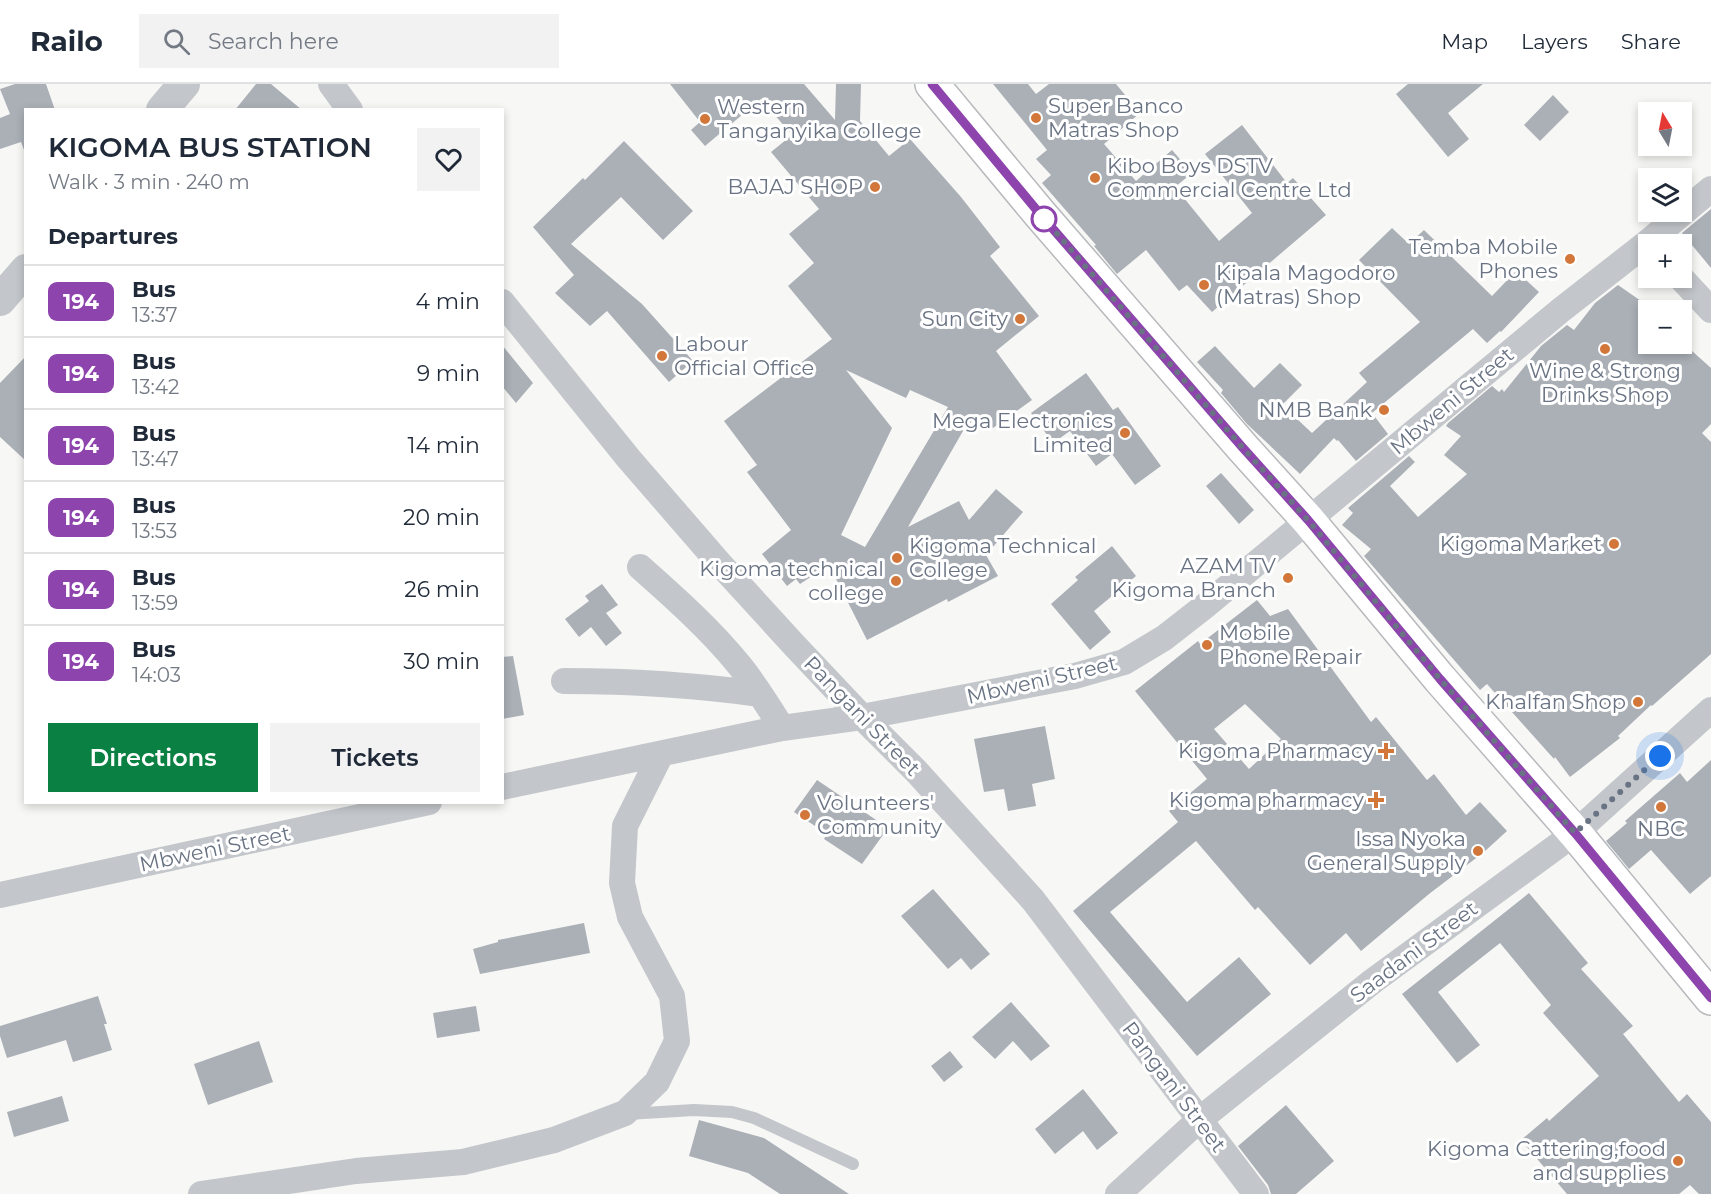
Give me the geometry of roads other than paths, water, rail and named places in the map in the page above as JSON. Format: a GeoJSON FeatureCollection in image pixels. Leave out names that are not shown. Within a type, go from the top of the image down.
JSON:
{"type":"FeatureCollection","features":[{"type":"Feature","properties":{"kind":"main road"},"geometry":{"type":"LineString","coordinates":[[932,84],[1040,214],[1308,520],[1440,679],[1575,833],[1711,998]]}},
{"type":"Feature","properties":{"kind":"street"},"geometry":{"type":"LineString","coordinates":[[164,108],[184,84]]}},
{"type":"Feature","properties":{"kind":"street"},"geometry":{"type":"LineString","coordinates":[[331,84],[349,108]]}},
{"type":"Feature","properties":{"kind":"street","name":"Mbweni Street"},"geometry":{"type":"LineString","coordinates":[[1659,234],[1711,189]]}},
{"type":"Feature","properties":{"kind":"street","name":"Mbweni Street"},"geometry":{"type":"LineString","coordinates":[[504,787],[782,728],[862,717],[1075,676],[1124,662],[1164,638],[1561,310],[1638,251]]}},
{"type":"Feature","properties":{"kind":"street"},"geometry":{"type":"LineString","coordinates":[[0,300],[24,272]]}},
{"type":"Feature","properties":{"kind":"street"},"geometry":{"type":"LineString","coordinates":[[1690,288],[1711,310]]}},
{"type":"Feature","properties":{"kind":"street","name":"Pangani Street"},"geometry":{"type":"LineString","coordinates":[[504,304],[629,459],[728,572],[862,717],[916,771],[1033,900],[1256,1194]]}},
{"type":"Feature","properties":{"kind":"street"},"geometry":{"type":"LineString","coordinates":[[640,567],[711,633],[740,666],[782,728]]}},
{"type":"Feature","properties":{"kind":"street"},"geometry":{"type":"LineString","coordinates":[[564,681],[653,683],[760,694]]}},
{"type":"Feature","properties":{"kind":"street","name":"Saadani Street"},"geometry":{"type":"LineString","coordinates":[[1118,1194],[1199,1120],[1373,981],[1575,833],[1711,710]]}},
{"type":"Feature","properties":{"kind":"street"},"geometry":{"type":"LineString","coordinates":[[201,1194],[356,1171],[463,1161],[554,1140],[625,1113],[657,1082],[677,1041],[672,996],[630,917],[622,883],[625,826],[661,754]]}},
{"type":"Feature","properties":{"kind":"street","name":"Mbweni Street"},"geometry":{"type":"LineString","coordinates":[[0,895],[420,804]]}},
{"type":"Feature","properties":{"kind":"lane"},"geometry":{"type":"LineString","coordinates":[[620,1114],[694,1110],[732,1112],[754,1118],[853,1164]]}},
{"type":"Feature","properties":{"kind":"place","name":"Super Banco Matras Shop"},"geometry":{"type":"Point","coordinates":[1036,118]}},
{"type":"Feature","properties":{"kind":"place","name":"Western Tanganyika College"},"geometry":{"type":"Point","coordinates":[705,119]}},
{"type":"Feature","properties":{"kind":"place","name":"Kibo Boys DSTV Commercial Centre Ltd"},"geometry":{"type":"Point","coordinates":[1095,178]}},
{"type":"Feature","properties":{"kind":"place","name":"BAJAJ SHOP"},"geometry":{"type":"Point","coordinates":[875,187]}},
{"type":"Feature","properties":{"kind":"place","name":"Temba Mobile Phones"},"geometry":{"type":"Point","coordinates":[1570,259]}},
{"type":"Feature","properties":{"kind":"place","name":"Kipala Magodoro (Matras) Shop"},"geometry":{"type":"Point","coordinates":[1204,285]}},
{"type":"Feature","properties":{"kind":"place","name":"Sun City"},"geometry":{"type":"Point","coordinates":[1020,319]}},
{"type":"Feature","properties":{"kind":"place","name":"Wine & Strong Drinks Shop"},"geometry":{"type":"Point","coordinates":[1605,349]}},
{"type":"Feature","properties":{"kind":"place","name":"Labour Official Office"},"geometry":{"type":"Point","coordinates":[662,356]}},
{"type":"Feature","properties":{"kind":"place","name":"NMB Bank"},"geometry":{"type":"Point","coordinates":[1384,410]}},
{"type":"Feature","properties":{"kind":"place","name":"Mega Electronics Limited"},"geometry":{"type":"Point","coordinates":[1125,433]}},
{"type":"Feature","properties":{"kind":"place","name":"Kigoma Market"},"geometry":{"type":"Point","coordinates":[1614,544]}},
{"type":"Feature","properties":{"kind":"place","name":"Kigoma Technical College"},"geometry":{"type":"Point","coordinates":[897,558]}},
{"type":"Feature","properties":{"kind":"place","name":"AZAM TV Kigoma Branch"},"geometry":{"type":"Point","coordinates":[1288,578]}},
{"type":"Feature","properties":{"kind":"place","name":"Kigoma technical college"},"geometry":{"type":"Point","coordinates":[896,581]}},
{"type":"Feature","properties":{"kind":"place","name":"Mobile Phone Repair"},"geometry":{"type":"Point","coordinates":[1207,645]}},
{"type":"Feature","properties":{"kind":"place","name":"Khalfan Shop"},"geometry":{"type":"Point","coordinates":[1638,702]}},
{"type":"Feature","properties":{"kind":"place","name":"Kigoma Pharmacy"},"geometry":{"type":"Point","coordinates":[1386,751]}},
{"type":"Feature","properties":{"kind":"place","name":"Kigoma pharmacy"},"geometry":{"type":"Point","coordinates":[1376,800]}},
{"type":"Feature","properties":{"kind":"place","name":"NBC"},"geometry":{"type":"Point","coordinates":[1661,807]}},
{"type":"Feature","properties":{"kind":"place","name":"Volunteers' Community"},"geometry":{"type":"Point","coordinates":[805,815]}},
{"type":"Feature","properties":{"kind":"place","name":"Issa Nyoka General Supply"},"geometry":{"type":"Point","coordinates":[1478,851]}},
{"type":"Feature","properties":{"kind":"place","name":"Kigoma Cattering,food and supplies"},"geometry":{"type":"Point","coordinates":[1678,1161]}}]}
